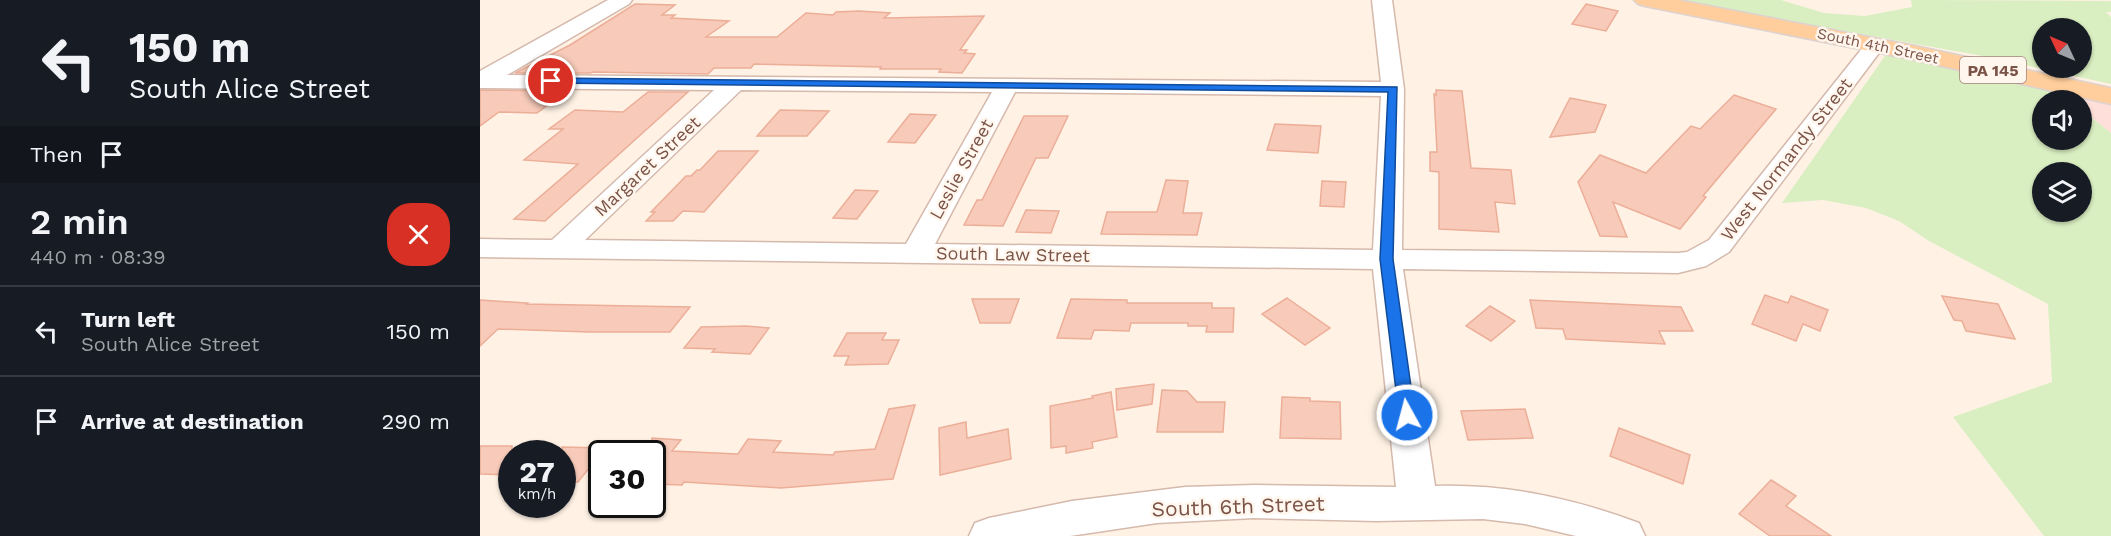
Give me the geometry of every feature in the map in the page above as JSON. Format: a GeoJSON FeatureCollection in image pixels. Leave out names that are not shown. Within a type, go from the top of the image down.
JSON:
{"type":"FeatureCollection","features":[{"type":"Feature","properties":{"kind":"main road","name":"South 4th Street"},"geometry":{"type":"LineString","coordinates":[[1645,0],[1875,45],[2111,96]]}},
{"type":"Feature","properties":{"kind":"street"},"geometry":{"type":"LineString","coordinates":[[480,81],[622,0]]}},
{"type":"Feature","properties":{"kind":"street"},"geometry":{"type":"LineString","coordinates":[[1382,0],[1394,89],[1387,259],[1419,504]]}},
{"type":"Feature","properties":{"kind":"street"},"geometry":{"type":"LineString","coordinates":[[1629,0],[1700,10]]}},
{"type":"Feature","properties":{"kind":"street","name":"West Normandy Street"},"geometry":{"type":"LineString","coordinates":[[1545,263],[1678,263],[1705,255],[1719,246],[1875,45]]}},
{"type":"Feature","properties":{"kind":"street"},"geometry":{"type":"LineString","coordinates":[[480,81],[1394,89]]}},
{"type":"Feature","properties":{"kind":"street","name":"Margaret Street"},"geometry":{"type":"LineString","coordinates":[[560,249],[735,83]]}},
{"type":"Feature","properties":{"kind":"street","name":"Leslie Street"},"geometry":{"type":"LineString","coordinates":[[916,253],[1007,86]]}},
{"type":"Feature","properties":{"kind":"street","name":"South Law Street"},"geometry":{"type":"LineString","coordinates":[[480,248],[1545,263]]}},
{"type":"Feature","properties":{"kind":"street","name":"South 6th Street"},"geometry":{"type":"LineString","coordinates":[[989,536],[1029,526],[1121,511],[1210,502],[1419,504],[1462,501],[1507,504],[1564,515],[1625,536]]}},
{"type":"Feature","properties":{"kind":"shaded area"},"geometry":{"type":"Polygon","coordinates":[[[2092,100],[2111,105],[2111,133],[2092,118],[2092,100]]]}},
{"type":"Feature","properties":{"kind":"green space"},"geometry":{"type":"Polygon","coordinates":[[[1671,0],[1781,0],[1824,13],[1865,16],[1912,7],[1911,0],[2111,1],[2111,12],[2106,12],[2111,17],[2111,84],[2084,78],[2092,78],[2092,18],[2032,18],[2032,67],[1671,0]]]}},
{"type":"Feature","properties":{"kind":"green space"},"geometry":{"type":"Polygon","coordinates":[[[1887,53],[2050,90],[2032,90],[2032,150],[2092,150],[2092,118],[2111,133],[2111,536],[2044,536],[1953,417],[2052,382],[2048,304],[1929,241],[1899,221],[1866,208],[1823,200],[1782,203],[1887,53]]]}},
{"type":"Feature","properties":{"kind":"building"},"geometry":{"type":"Polygon","coordinates":[[[635,4],[675,5],[662,15],[675,15],[671,18],[729,21],[706,37],[777,37],[806,13],[833,15],[836,12],[859,11],[890,13],[884,18],[984,16],[960,50],[967,50],[964,53],[975,54],[962,73],[939,72],[941,69],[754,64],[751,68],[714,68],[708,74],[515,73],[570,45],[635,4]]]}},
{"type":"Feature","properties":{"kind":"building"},"geometry":{"type":"Polygon","coordinates":[[[1586,4],[1618,11],[1606,31],[1572,24],[1586,4]]]}},
{"type":"Feature","properties":{"kind":"building"},"geometry":{"type":"Polygon","coordinates":[[[480,90],[567,91],[537,113],[499,112],[480,126],[480,90]]]}},
{"type":"Feature","properties":{"kind":"building"},"geometry":{"type":"Polygon","coordinates":[[[1436,90],[1462,91],[1471,168],[1511,170],[1515,204],[1495,202],[1499,232],[1439,229],[1439,172],[1430,171],[1430,152],[1437,152],[1434,94],[1436,95],[1436,90]]]}},
{"type":"Feature","properties":{"kind":"building"},"geometry":{"type":"Polygon","coordinates":[[[648,92],[688,92],[545,221],[514,219],[578,164],[524,160],[563,129],[549,129],[575,110],[623,112],[648,92]]]}},
{"type":"Feature","properties":{"kind":"building"},"geometry":{"type":"Polygon","coordinates":[[[1734,95],[1776,109],[1703,196],[1706,197],[1680,229],[1613,202],[1627,237],[1600,236],[1578,182],[1600,155],[1646,173],[1691,126],[1700,129],[1734,95]]]}},
{"type":"Feature","properties":{"kind":"building"},"geometry":{"type":"Polygon","coordinates":[[[1570,98],[1606,105],[1595,132],[1550,137],[1570,98]]]}},
{"type":"Feature","properties":{"kind":"building"},"geometry":{"type":"Polygon","coordinates":[[[780,110],[829,111],[807,136],[757,136],[780,110]]]}},
{"type":"Feature","properties":{"kind":"building"},"geometry":{"type":"Polygon","coordinates":[[[910,114],[936,115],[915,143],[888,142],[910,114]]]}},
{"type":"Feature","properties":{"kind":"building"},"geometry":{"type":"Polygon","coordinates":[[[1024,116],[1068,116],[1048,158],[1036,158],[1003,226],[964,225],[977,200],[982,200],[1024,116]]]}},
{"type":"Feature","properties":{"kind":"building"},"geometry":{"type":"Polygon","coordinates":[[[1275,124],[1321,126],[1318,153],[1267,150],[1275,124]]]}},
{"type":"Feature","properties":{"kind":"building"},"geometry":{"type":"Polygon","coordinates":[[[718,151],[758,151],[704,212],[683,211],[673,221],[646,221],[655,212],[651,212],[686,176],[691,176],[700,170],[718,151]]]}},
{"type":"Feature","properties":{"kind":"building"},"geometry":{"type":"Polygon","coordinates":[[[1166,180],[1188,181],[1183,213],[1202,213],[1197,235],[1101,234],[1107,212],[1157,212],[1166,180]]]}},
{"type":"Feature","properties":{"kind":"building"},"geometry":{"type":"Polygon","coordinates":[[[1322,181],[1346,182],[1344,207],[1320,206],[1322,181]]]}},
{"type":"Feature","properties":{"kind":"building"},"geometry":{"type":"Polygon","coordinates":[[[855,190],[878,191],[857,219],[833,218],[855,190]]]}},
{"type":"Feature","properties":{"kind":"building"},"geometry":{"type":"Polygon","coordinates":[[[1026,210],[1059,211],[1051,233],[1016,232],[1026,210]]]}},
{"type":"Feature","properties":{"kind":"building"},"geometry":{"type":"Polygon","coordinates":[[[1765,295],[1788,303],[1791,296],[1828,310],[1820,331],[1803,324],[1796,341],[1752,324],[1765,295]]]}},
{"type":"Feature","properties":{"kind":"building"},"geometry":{"type":"Polygon","coordinates":[[[1942,296],[1998,304],[2015,339],[1966,331],[1962,321],[1954,320],[1942,296]]]}},
{"type":"Feature","properties":{"kind":"building"},"geometry":{"type":"Polygon","coordinates":[[[1287,298],[1330,328],[1305,345],[1262,314],[1287,298]]]}},
{"type":"Feature","properties":{"kind":"building"},"geometry":{"type":"Polygon","coordinates":[[[972,299],[1019,299],[1010,323],[980,323],[972,299]]]}},
{"type":"Feature","properties":{"kind":"building"},"geometry":{"type":"Polygon","coordinates":[[[1071,299],[1127,300],[1127,303],[1212,303],[1212,308],[1234,308],[1233,332],[1206,332],[1207,326],[1188,326],[1188,323],[1131,323],[1129,331],[1094,330],[1091,339],[1057,338],[1071,299]]]}},
{"type":"Feature","properties":{"kind":"building"},"geometry":{"type":"Polygon","coordinates":[[[480,300],[527,303],[525,304],[690,307],[670,332],[498,329],[480,346],[480,300]]]}},
{"type":"Feature","properties":{"kind":"building"},"geometry":{"type":"Polygon","coordinates":[[[1530,300],[1681,307],[1693,331],[1659,331],[1665,344],[1566,339],[1563,329],[1536,328],[1530,300]]]}},
{"type":"Feature","properties":{"kind":"building"},"geometry":{"type":"Polygon","coordinates":[[[1490,306],[1515,321],[1491,341],[1466,326],[1490,306]]]}},
{"type":"Feature","properties":{"kind":"building"},"geometry":{"type":"Polygon","coordinates":[[[701,327],[769,328],[750,354],[712,352],[715,349],[684,348],[701,327]]]}},
{"type":"Feature","properties":{"kind":"building"},"geometry":{"type":"Polygon","coordinates":[[[847,333],[886,333],[882,340],[899,340],[888,364],[845,365],[849,356],[834,356],[847,333]]]}},
{"type":"Feature","properties":{"kind":"building"},"geometry":{"type":"Polygon","coordinates":[[[1154,384],[1152,404],[1117,410],[1116,389],[1154,384]]]}},
{"type":"Feature","properties":{"kind":"building"},"geometry":{"type":"Polygon","coordinates":[[[1162,390],[1187,391],[1197,402],[1225,402],[1223,432],[1157,432],[1162,390]]]}},
{"type":"Feature","properties":{"kind":"building"},"geometry":{"type":"Polygon","coordinates":[[[1111,392],[1117,437],[1092,442],[1093,448],[1066,453],[1066,446],[1051,448],[1050,406],[1093,398],[1092,396],[1111,392]]]}},
{"type":"Feature","properties":{"kind":"building"},"geometry":{"type":"Polygon","coordinates":[[[1282,397],[1340,402],[1341,439],[1280,438],[1282,397]]]}},
{"type":"Feature","properties":{"kind":"building"},"geometry":{"type":"Polygon","coordinates":[[[915,405],[893,479],[781,488],[684,482],[682,485],[666,484],[666,440],[652,440],[652,438],[681,440],[672,451],[738,454],[748,439],[781,441],[773,452],[833,455],[835,452],[875,449],[889,409],[915,405]]]}},
{"type":"Feature","properties":{"kind":"building"},"geometry":{"type":"Polygon","coordinates":[[[1525,409],[1533,438],[1468,440],[1461,411],[1525,409]]]}},
{"type":"Feature","properties":{"kind":"building"},"geometry":{"type":"Polygon","coordinates":[[[966,422],[967,438],[1008,429],[1011,459],[940,475],[939,428],[966,422]]]}},
{"type":"Feature","properties":{"kind":"building"},"geometry":{"type":"Polygon","coordinates":[[[1619,428],[1690,455],[1683,484],[1610,456],[1619,428]]]}},
{"type":"Feature","properties":{"kind":"building"},"geometry":{"type":"Polygon","coordinates":[[[480,446],[498,446],[498,475],[480,474],[480,446]]]}},
{"type":"Feature","properties":{"kind":"building"},"geometry":{"type":"Polygon","coordinates":[[[576,447],[588,448],[588,469],[576,482],[576,447]]]}},
{"type":"Feature","properties":{"kind":"building"},"geometry":{"type":"Polygon","coordinates":[[[1771,480],[1796,496],[1786,506],[1831,536],[1770,536],[1739,514],[1771,480]]]}},
{"type":"Feature","properties":{"kind":"route"},"geometry":{"type":"LineString","coordinates":[[551,81],[1394,89],[1387,259],[1407,415]]}}]}
